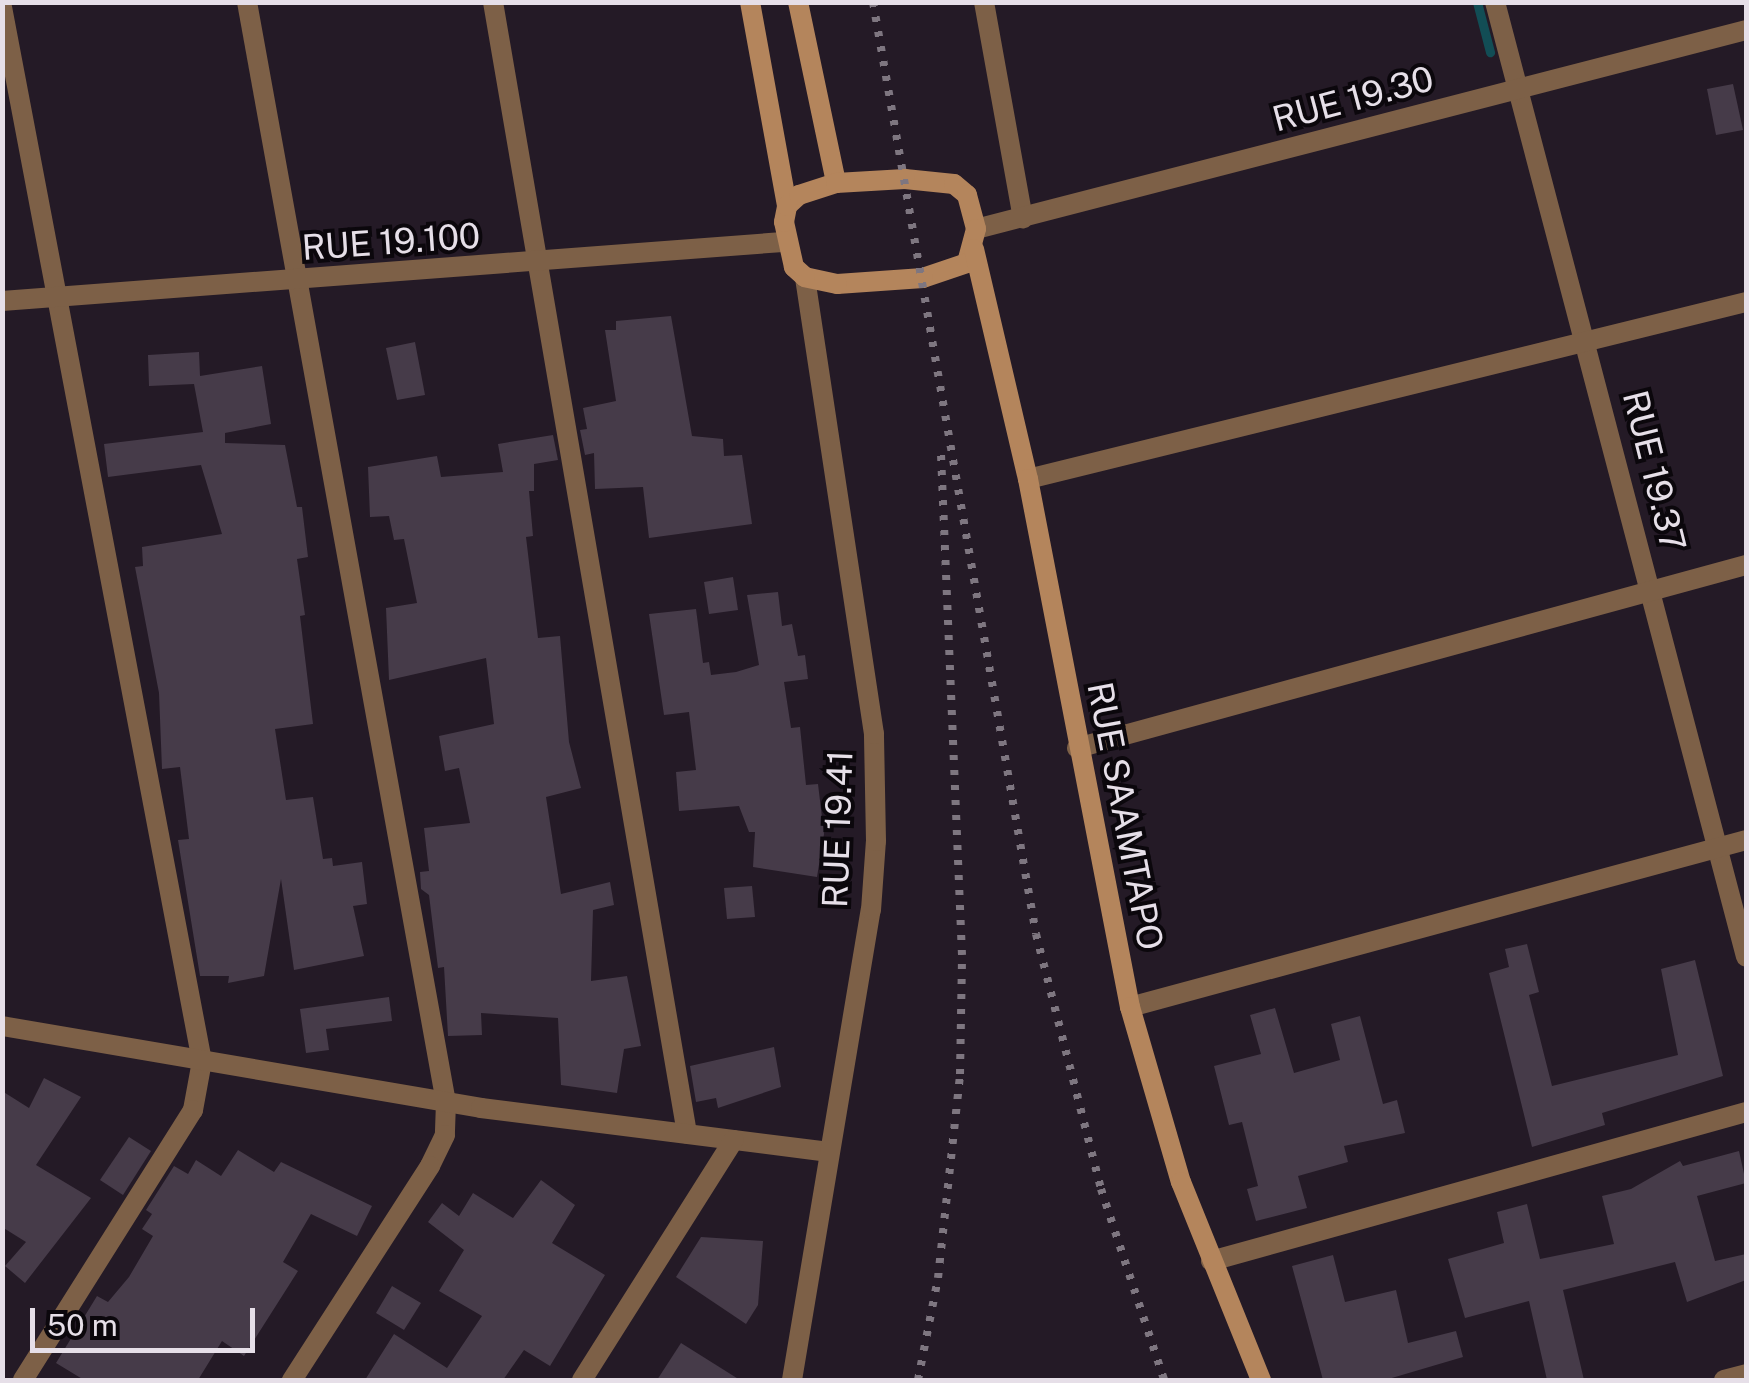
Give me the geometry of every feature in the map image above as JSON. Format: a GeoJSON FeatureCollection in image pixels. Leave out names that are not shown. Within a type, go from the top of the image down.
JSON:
{"type":"FeatureCollection","features":[{"type":"Feature","properties":{"kind":"main road"},"geometry":{"type":"LineString","coordinates":[[750,2],[787,206],[784,242],[805,277],[837,284],[923,278],[955,271],[975,239]]}},
{"type":"Feature","properties":{"kind":"main road"},"geometry":{"type":"LineString","coordinates":[[787,206],[836,183],[798,2]]}},
{"type":"Feature","properties":{"kind":"main road","name":"RUE SAAMTAPO"},"geometry":{"type":"LineString","coordinates":[[836,183],[954,184],[967,196],[1028,479],[1077,748],[1130,1006],[1211,1261],[1262,1380]]}},
{"type":"Feature","properties":{"kind":"street"},"geometry":{"type":"LineString","coordinates":[[248,2],[446,1102],[445,1135],[430,1166],[292,1380]]}},
{"type":"Feature","properties":{"kind":"street"},"geometry":{"type":"LineString","coordinates":[[494,2],[687,1133]]}},
{"type":"Feature","properties":{"kind":"street"},"geometry":{"type":"LineString","coordinates":[[984,2],[1023,219]]}},
{"type":"Feature","properties":{"kind":"street","name":"RUE 19.37"},"geometry":{"type":"LineString","coordinates":[[1494,2],[1520,88],[1746,957]]}},
{"type":"Feature","properties":{"kind":"street"},"geometry":{"type":"LineString","coordinates":[[2,7],[202,1061],[193,1110],[23,1380]]}},
{"type":"Feature","properties":{"kind":"street","name":"RUE 19.30"},"geometry":{"type":"LineString","coordinates":[[975,239],[1023,219],[1746,30]]}},
{"type":"Feature","properties":{"kind":"street","name":"RUE 19.100"},"geometry":{"type":"LineString","coordinates":[[2,302],[540,264],[784,242]]}},
{"type":"Feature","properties":{"kind":"street","name":"RUE 19.41"},"geometry":{"type":"LineString","coordinates":[[792,1380],[827,1152],[871,910],[874,752],[805,277]]}},
{"type":"Feature","properties":{"kind":"street"},"geometry":{"type":"LineString","coordinates":[[1028,479],[1588,346],[1746,302]]}},
{"type":"Feature","properties":{"kind":"street"},"geometry":{"type":"LineString","coordinates":[[1077,748],[1746,565]]}},
{"type":"Feature","properties":{"kind":"street"},"geometry":{"type":"LineString","coordinates":[[1130,1006],[1746,840]]}},
{"type":"Feature","properties":{"kind":"street"},"geometry":{"type":"LineString","coordinates":[[2,1026],[446,1102],[827,1152]]}},
{"type":"Feature","properties":{"kind":"street"},"geometry":{"type":"LineString","coordinates":[[1211,1261],[1746,1112]]}},
{"type":"Feature","properties":{"kind":"street"},"geometry":{"type":"LineString","coordinates":[[582,1380],[734,1140]]}},
{"type":"Feature","properties":{"kind":"street"},"geometry":{"type":"LineString","coordinates":[[1724,1380],[1746,1374]]}},
{"type":"Feature","properties":{"kind":"building"},"geometry":{"type":"Polygon","coordinates":[[[1733,84],[1743,130],[1716,135],[1707,89],[1733,84]]]}},
{"type":"Feature","properties":{"kind":"building"},"geometry":{"type":"Polygon","coordinates":[[[671,316],[692,436],[723,439],[724,456],[742,455],[752,524],[649,538],[643,487],[595,489],[594,453],[585,455],[580,430],[587,429],[583,408],[616,401],[605,330],[616,330],[616,321],[671,316]]]}},
{"type":"Feature","properties":{"kind":"building"},"geometry":{"type":"Polygon","coordinates":[[[415,342],[425,395],[397,400],[386,348],[415,342]]]}},
{"type":"Feature","properties":{"kind":"building"},"geometry":{"type":"Polygon","coordinates":[[[199,352],[200,376],[262,366],[271,424],[225,433],[225,443],[285,445],[297,507],[302,507],[308,557],[297,559],[313,724],[275,729],[286,800],[313,797],[323,859],[332,858],[333,866],[362,862],[367,904],[353,906],[364,956],[294,970],[281,879],[264,976],[228,983],[229,976],[200,976],[178,840],[189,839],[180,767],[162,769],[159,693],[135,567],[143,566],[142,547],[222,534],[201,465],[108,477],[104,444],[203,432],[194,384],[149,386],[148,355],[199,352]]]}},
{"type":"Feature","properties":{"kind":"building"},"geometry":{"type":"Polygon","coordinates":[[[553,435],[558,460],[534,464],[534,491],[529,491],[533,536],[526,537],[538,638],[560,636],[569,742],[581,788],[546,797],[561,894],[610,882],[614,905],[593,910],[591,981],[627,976],[641,1046],[624,1049],[617,1093],[561,1085],[558,1018],[481,1013],[482,1035],[448,1036],[444,967],[438,968],[429,895],[421,889],[420,872],[429,871],[424,828],[470,823],[459,768],[445,771],[439,736],[494,724],[486,658],[389,680],[386,608],[417,603],[404,539],[394,540],[389,516],[370,517],[368,467],[437,456],[441,477],[503,472],[498,444],[553,435]]]}},
{"type":"Feature","properties":{"kind":"building"},"geometry":{"type":"Polygon","coordinates":[[[733,577],[738,610],[709,614],[704,582],[733,577]]]}},
{"type":"Feature","properties":{"kind":"building"},"geometry":{"type":"Polygon","coordinates":[[[778,592],[782,626],[792,624],[798,656],[805,655],[808,679],[784,682],[791,728],[800,727],[806,785],[818,784],[824,834],[817,877],[753,867],[755,832],[749,832],[739,806],[679,811],[676,772],[696,770],[689,712],[664,715],[649,614],[696,609],[703,663],[709,662],[711,675],[736,672],[759,665],[747,595],[778,592]]]}},
{"type":"Feature","properties":{"kind":"building"},"geometry":{"type":"Polygon","coordinates":[[[752,886],[755,917],[727,919],[724,888],[752,886]]]}},
{"type":"Feature","properties":{"kind":"building"},"geometry":{"type":"Polygon","coordinates":[[[1527,944],[1539,992],[1529,995],[1552,1086],[1678,1055],[1661,969],[1695,960],[1723,1076],[1602,1113],[1605,1125],[1532,1147],[1489,973],[1509,967],[1505,949],[1527,944]]]}},
{"type":"Feature","properties":{"kind":"building"},"geometry":{"type":"Polygon","coordinates":[[[389,997],[392,1021],[326,1029],[329,1050],[306,1053],[300,1009],[389,997]]]}},
{"type":"Feature","properties":{"kind":"building"},"geometry":{"type":"Polygon","coordinates":[[[1275,1008],[1294,1073],[1340,1060],[1331,1024],[1360,1016],[1383,1104],[1397,1100],[1405,1133],[1344,1146],[1348,1162],[1298,1176],[1307,1208],[1256,1221],[1247,1189],[1258,1186],[1242,1122],[1229,1125],[1214,1066],[1261,1054],[1250,1015],[1275,1008]]]}},
{"type":"Feature","properties":{"kind":"building"},"geometry":{"type":"Polygon","coordinates":[[[774,1047],[781,1087],[718,1108],[716,1098],[696,1102],[690,1066],[774,1047]]]}},
{"type":"Feature","properties":{"kind":"building"},"geometry":{"type":"Polygon","coordinates":[[[44,1078],[81,1097],[36,1165],[91,1198],[25,1283],[5,1266],[26,1242],[2,1227],[2,1091],[29,1108],[44,1078]]]}},
{"type":"Feature","properties":{"kind":"building"},"geometry":{"type":"Polygon","coordinates":[[[129,1137],[151,1151],[123,1195],[100,1180],[129,1137]]]}},
{"type":"Feature","properties":{"kind":"building"},"geometry":{"type":"Polygon","coordinates":[[[238,1150],[274,1172],[281,1162],[372,1206],[357,1236],[311,1214],[283,1262],[298,1271],[244,1356],[222,1341],[198,1380],[84,1380],[56,1363],[97,1296],[108,1302],[129,1277],[153,1236],[142,1229],[152,1214],[146,1210],[174,1166],[188,1174],[196,1160],[221,1176],[238,1150]]]}},
{"type":"Feature","properties":{"kind":"building"},"geometry":{"type":"Polygon","coordinates":[[[1739,1151],[1746,1183],[1697,1196],[1715,1261],[1746,1254],[1746,1280],[1687,1302],[1675,1262],[1563,1290],[1584,1380],[1547,1380],[1529,1301],[1465,1318],[1448,1259],[1504,1243],[1497,1212],[1527,1204],[1540,1259],[1614,1244],[1602,1196],[1631,1189],[1680,1161],[1683,1166],[1739,1151]]]}},
{"type":"Feature","properties":{"kind":"building"},"geometry":{"type":"Polygon","coordinates":[[[541,1180],[575,1205],[552,1243],[605,1275],[550,1366],[524,1350],[503,1380],[365,1380],[394,1334],[447,1368],[482,1316],[439,1291],[464,1250],[428,1222],[442,1203],[459,1216],[473,1193],[513,1218],[541,1180]]]}},
{"type":"Feature","properties":{"kind":"building"},"geometry":{"type":"Polygon","coordinates":[[[701,1237],[763,1241],[758,1305],[746,1324],[676,1277],[701,1237]]]}},
{"type":"Feature","properties":{"kind":"building"},"geometry":{"type":"Polygon","coordinates":[[[1333,1255],[1345,1302],[1396,1290],[1408,1343],[1456,1331],[1463,1357],[1385,1380],[1323,1380],[1292,1266],[1333,1255]]]}},
{"type":"Feature","properties":{"kind":"building"},"geometry":{"type":"Polygon","coordinates":[[[392,1286],[421,1303],[404,1330],[376,1313],[392,1286]]]}},
{"type":"Feature","properties":{"kind":"building"},"geometry":{"type":"Polygon","coordinates":[[[681,1343],[740,1380],[657,1380],[681,1343]]]}},
{"type":"Feature","properties":{"kind":"waterway"},"geometry":{"type":"LineString","coordinates":[[1477,2],[1490,52]]}},
{"type":"Feature","properties":{"kind":"railway"},"geometry":{"type":"LineString","coordinates":[[873,2],[1036,934],[1101,1189],[1164,1380]]}},
{"type":"Feature","properties":{"kind":"railway"},"geometry":{"type":"LineString","coordinates":[[918,1380],[938,1278],[960,1074],[962,955],[941,454]]}}]}
